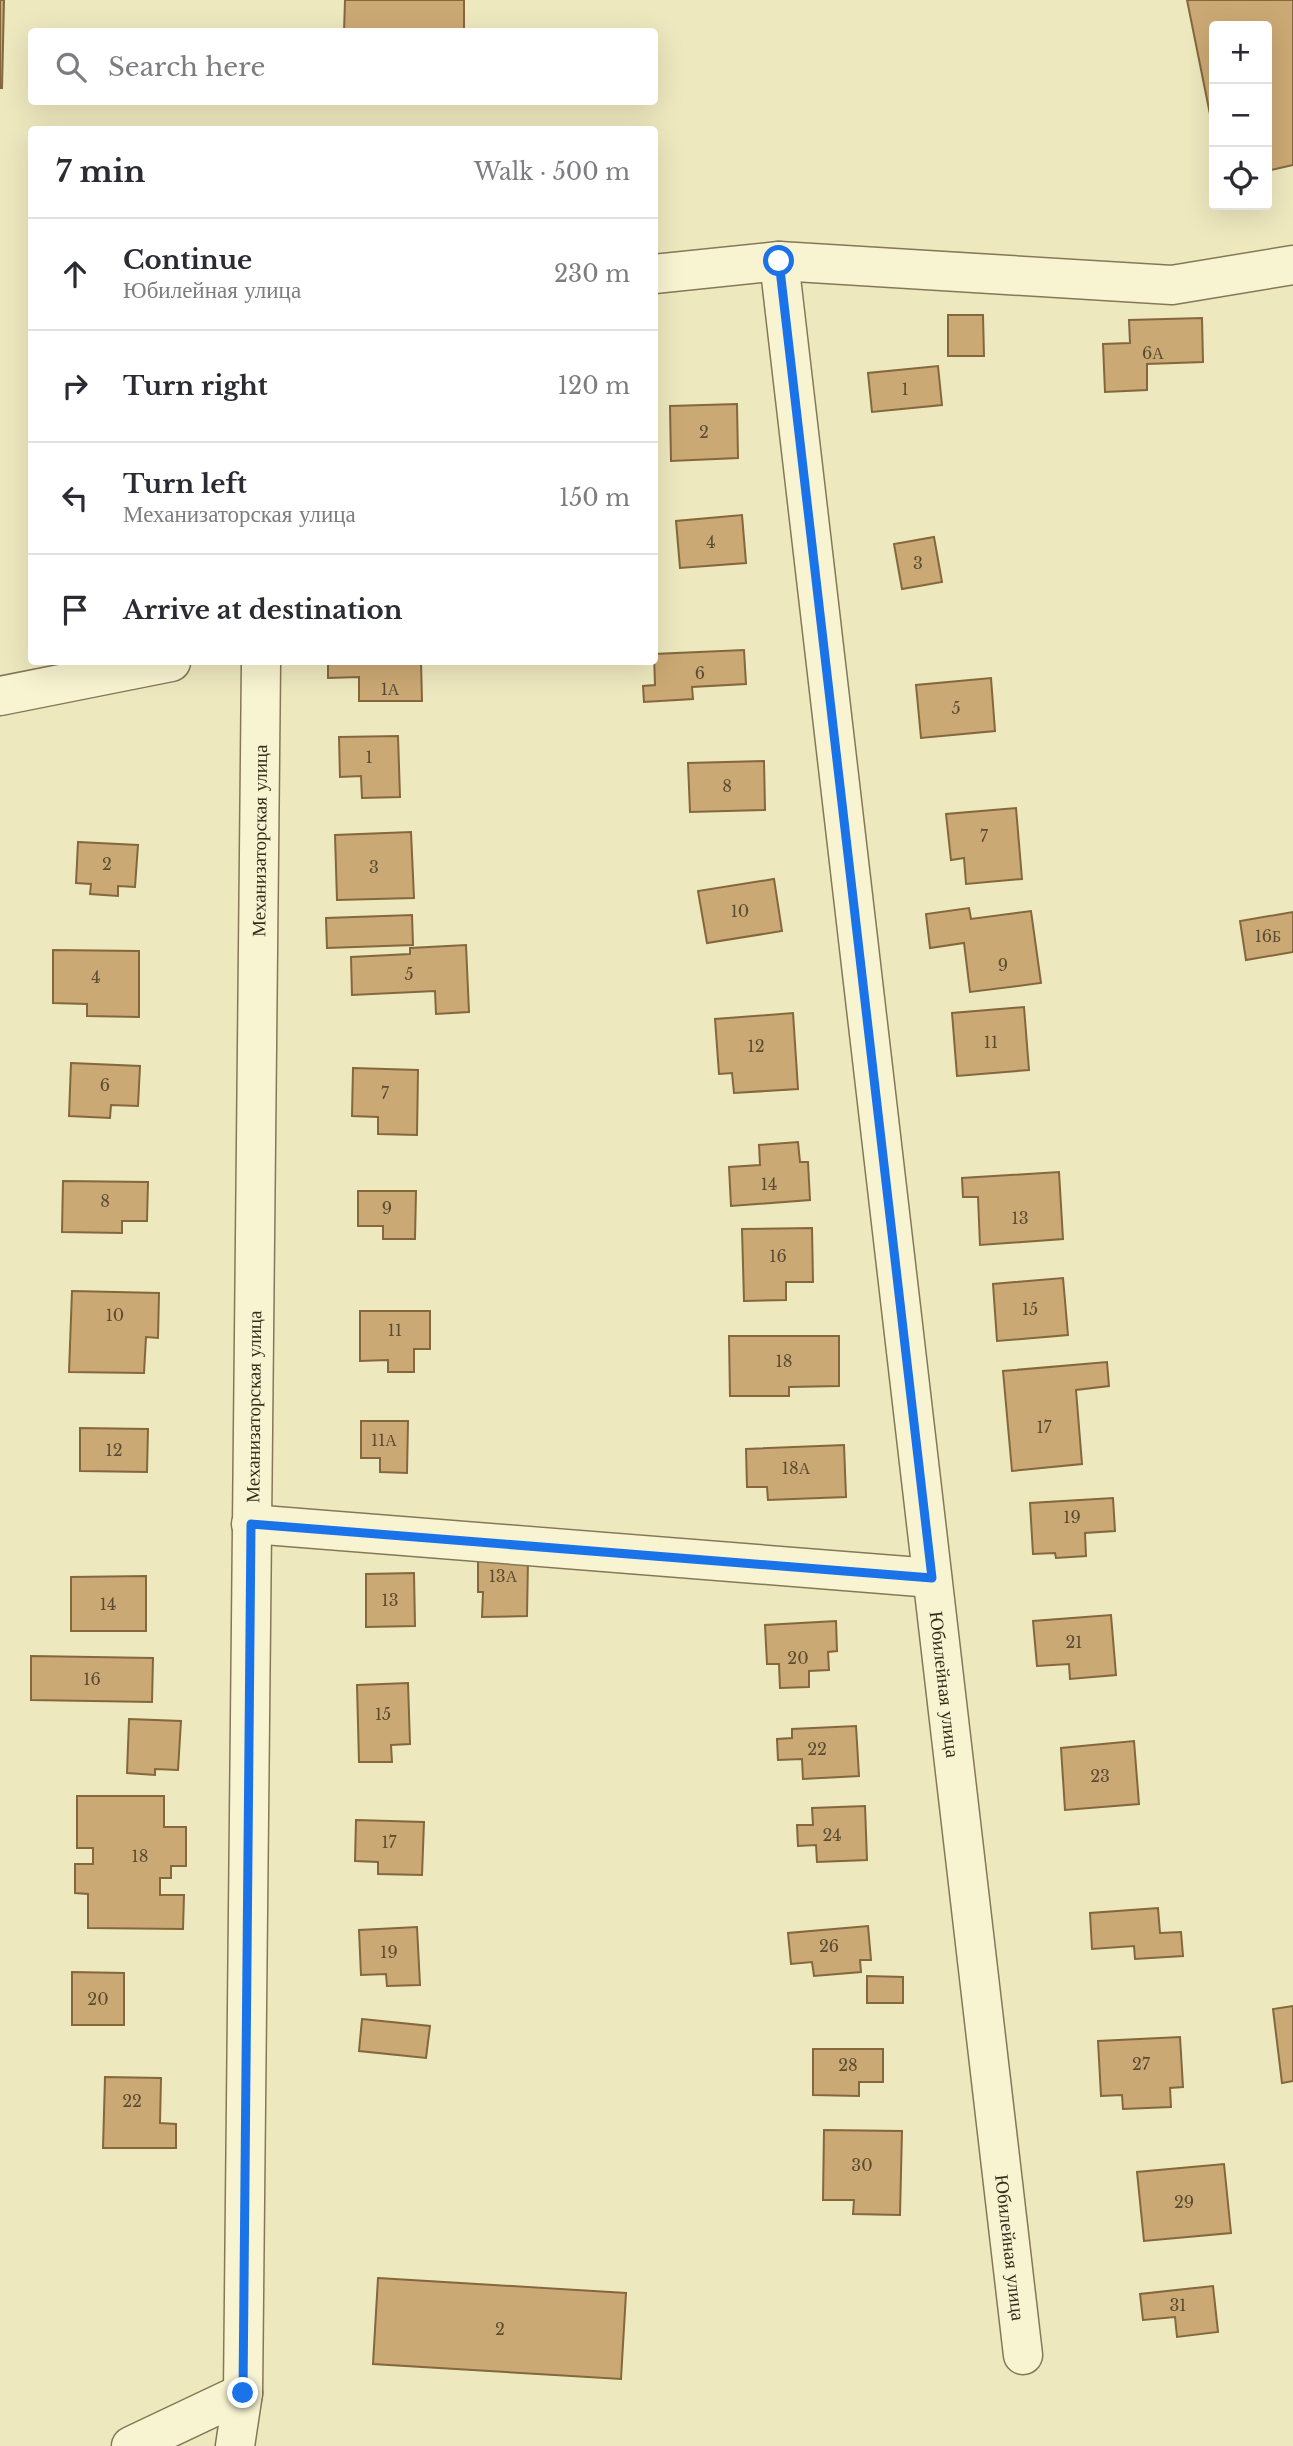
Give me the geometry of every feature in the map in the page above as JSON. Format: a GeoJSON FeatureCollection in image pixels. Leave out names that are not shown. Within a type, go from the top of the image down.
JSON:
{"type":"FeatureCollection","features":[{"type":"Feature","properties":{"kind":"street"},"geometry":{"type":"LineString","coordinates":[[658,274],[779,261],[1172,285],[1293,265]]}},
{"type":"Feature","properties":{"kind":"street","name":"Юбилейная улица"},"geometry":{"type":"LineString","coordinates":[[779,261],[1023,2355]]}},
{"type":"Feature","properties":{"kind":"street"},"geometry":{"type":"LineString","coordinates":[[0,696],[156,665]]}},
{"type":"Feature","properties":{"kind":"street","name":"Механизаторская улица"},"geometry":{"type":"LineString","coordinates":[[235,2446],[243,2393],[261,665]]}},
{"type":"Feature","properties":{"kind":"street"},"geometry":{"type":"LineString","coordinates":[[251,1524],[932,1578]]}},
{"type":"Feature","properties":{"kind":"street"},"geometry":{"type":"LineString","coordinates":[[131,2446],[243,2393]]}},
{"type":"Feature","properties":{"kind":"building"},"geometry":{"type":"Polygon","coordinates":[[[0,0],[4,0],[2,88],[0,88],[0,0]]]}},
{"type":"Feature","properties":{"kind":"building"},"geometry":{"type":"Polygon","coordinates":[[[345,0],[464,0],[464,28],[344,28],[345,0]]]}},
{"type":"Feature","properties":{"kind":"building"},"geometry":{"type":"Polygon","coordinates":[[[1187,0],[1293,0],[1293,165],[1272,170],[1272,21],[1209,21],[1209,109],[1187,0]]]}},
{"type":"Feature","properties":{"kind":"building"},"geometry":{"type":"Polygon","coordinates":[[[948,315],[983,315],[984,356],[948,356],[948,315]]]}},
{"type":"Feature","properties":{"kind":"building"},"geometry":{"type":"Polygon","coordinates":[[[1202,318],[1203,362],[1147,364],[1147,390],[1105,392],[1103,344],[1130,343],[1129,320],[1202,318]]]}},
{"type":"Feature","properties":{"kind":"building"},"geometry":{"type":"Polygon","coordinates":[[[938,366],[942,405],[872,412],[868,373],[938,366]]]}},
{"type":"Feature","properties":{"kind":"building"},"geometry":{"type":"Polygon","coordinates":[[[737,404],[738,458],[671,461],[670,406],[737,404]]]}},
{"type":"Feature","properties":{"kind":"building"},"geometry":{"type":"Polygon","coordinates":[[[742,515],[746,563],[680,568],[676,521],[742,515]]]}},
{"type":"Feature","properties":{"kind":"building"},"geometry":{"type":"Polygon","coordinates":[[[934,537],[942,582],[902,589],[894,544],[934,537]]]}},
{"type":"Feature","properties":{"kind":"building"},"geometry":{"type":"Polygon","coordinates":[[[744,650],[746,684],[692,687],[693,699],[644,702],[643,686],[655,685],[654,665],[658,665],[658,654],[744,650]]]}},
{"type":"Feature","properties":{"kind":"building"},"geometry":{"type":"Polygon","coordinates":[[[328,665],[421,665],[422,701],[359,701],[359,677],[328,678],[328,665]]]}},
{"type":"Feature","properties":{"kind":"building"},"geometry":{"type":"Polygon","coordinates":[[[991,678],[995,731],[921,738],[916,685],[991,678]]]}},
{"type":"Feature","properties":{"kind":"building"},"geometry":{"type":"Polygon","coordinates":[[[398,736],[400,797],[362,798],[361,776],[340,777],[339,737],[398,736]]]}},
{"type":"Feature","properties":{"kind":"building"},"geometry":{"type":"Polygon","coordinates":[[[764,761],[765,810],[690,812],[688,763],[764,761]]]}},
{"type":"Feature","properties":{"kind":"building"},"geometry":{"type":"Polygon","coordinates":[[[1016,808],[1022,879],[966,884],[964,858],[951,860],[946,814],[1016,808]]]}},
{"type":"Feature","properties":{"kind":"building"},"geometry":{"type":"Polygon","coordinates":[[[411,832],[414,898],[337,900],[335,835],[411,832]]]}},
{"type":"Feature","properties":{"kind":"building"},"geometry":{"type":"Polygon","coordinates":[[[78,842],[138,845],[135,887],[118,886],[118,896],[90,894],[91,884],[76,883],[78,842]]]}},
{"type":"Feature","properties":{"kind":"building"},"geometry":{"type":"Polygon","coordinates":[[[774,879],[782,931],[707,943],[698,891],[774,879]]]}},
{"type":"Feature","properties":{"kind":"building"},"geometry":{"type":"Polygon","coordinates":[[[969,908],[971,919],[1031,911],[1041,983],[970,992],[964,943],[930,948],[926,914],[969,908]]]}},
{"type":"Feature","properties":{"kind":"building"},"geometry":{"type":"Polygon","coordinates":[[[1293,912],[1293,952],[1246,960],[1240,921],[1293,912]]]}},
{"type":"Feature","properties":{"kind":"building"},"geometry":{"type":"Polygon","coordinates":[[[412,915],[413,945],[327,948],[326,918],[412,915]]]}},
{"type":"Feature","properties":{"kind":"building"},"geometry":{"type":"Polygon","coordinates":[[[466,945],[469,1012],[436,1014],[435,991],[352,995],[351,957],[410,954],[410,948],[466,945]]]}},
{"type":"Feature","properties":{"kind":"building"},"geometry":{"type":"Polygon","coordinates":[[[53,950],[139,951],[139,1017],[87,1016],[87,1004],[53,1003],[53,950]]]}},
{"type":"Feature","properties":{"kind":"building"},"geometry":{"type":"Polygon","coordinates":[[[1024,1007],[1029,1070],[957,1076],[952,1013],[1024,1007]]]}},
{"type":"Feature","properties":{"kind":"building"},"geometry":{"type":"Polygon","coordinates":[[[793,1013],[798,1089],[734,1093],[732,1073],[719,1074],[715,1019],[793,1013]]]}},
{"type":"Feature","properties":{"kind":"building"},"geometry":{"type":"Polygon","coordinates":[[[71,1063],[140,1066],[138,1106],[111,1105],[110,1118],[69,1116],[71,1063]]]}},
{"type":"Feature","properties":{"kind":"building"},"geometry":{"type":"Polygon","coordinates":[[[353,1068],[418,1070],[417,1135],[378,1134],[378,1117],[352,1116],[353,1068]]]}},
{"type":"Feature","properties":{"kind":"building"},"geometry":{"type":"Polygon","coordinates":[[[798,1142],[800,1162],[808,1162],[810,1200],[731,1206],[729,1167],[760,1165],[759,1145],[798,1142]]]}},
{"type":"Feature","properties":{"kind":"building"},"geometry":{"type":"Polygon","coordinates":[[[1059,1172],[1063,1239],[980,1245],[978,1197],[963,1197],[962,1178],[1059,1172]]]}},
{"type":"Feature","properties":{"kind":"building"},"geometry":{"type":"Polygon","coordinates":[[[63,1181],[148,1182],[147,1221],[122,1221],[122,1233],[62,1232],[63,1181]]]}},
{"type":"Feature","properties":{"kind":"building"},"geometry":{"type":"Polygon","coordinates":[[[358,1191],[416,1191],[415,1239],[383,1239],[383,1226],[358,1226],[358,1191]]]}},
{"type":"Feature","properties":{"kind":"building"},"geometry":{"type":"Polygon","coordinates":[[[812,1228],[813,1282],[786,1282],[786,1300],[744,1301],[742,1229],[812,1228]]]}},
{"type":"Feature","properties":{"kind":"building"},"geometry":{"type":"Polygon","coordinates":[[[1063,1278],[1068,1335],[997,1341],[993,1284],[1063,1278]]]}},
{"type":"Feature","properties":{"kind":"building"},"geometry":{"type":"Polygon","coordinates":[[[72,1291],[159,1293],[158,1338],[146,1337],[144,1373],[69,1372],[72,1291]]]}},
{"type":"Feature","properties":{"kind":"building"},"geometry":{"type":"Polygon","coordinates":[[[360,1311],[430,1311],[430,1349],[414,1349],[414,1372],[388,1372],[388,1360],[360,1361],[360,1311]]]}},
{"type":"Feature","properties":{"kind":"building"},"geometry":{"type":"Polygon","coordinates":[[[729,1336],[839,1336],[839,1386],[789,1387],[789,1396],[730,1396],[729,1336]]]}},
{"type":"Feature","properties":{"kind":"building"},"geometry":{"type":"Polygon","coordinates":[[[1107,1362],[1109,1386],[1076,1390],[1082,1464],[1012,1471],[1003,1371],[1107,1362]]]}},
{"type":"Feature","properties":{"kind":"building"},"geometry":{"type":"Polygon","coordinates":[[[361,1421],[408,1421],[407,1473],[380,1472],[380,1458],[361,1458],[361,1421]]]}},
{"type":"Feature","properties":{"kind":"building"},"geometry":{"type":"Polygon","coordinates":[[[80,1428],[148,1429],[147,1472],[80,1471],[80,1428]]]}},
{"type":"Feature","properties":{"kind":"building"},"geometry":{"type":"Polygon","coordinates":[[[844,1445],[846,1497],[768,1500],[767,1487],[747,1487],[746,1449],[844,1445]]]}},
{"type":"Feature","properties":{"kind":"building"},"geometry":{"type":"Polygon","coordinates":[[[1113,1498],[1115,1531],[1085,1533],[1086,1556],[1056,1558],[1055,1553],[1033,1554],[1030,1503],[1113,1498]]]}},
{"type":"Feature","properties":{"kind":"building"},"geometry":{"type":"Polygon","coordinates":[[[478,1560],[528,1560],[527,1616],[482,1617],[483,1592],[478,1592],[478,1560]]]}},
{"type":"Feature","properties":{"kind":"building"},"geometry":{"type":"Polygon","coordinates":[[[414,1573],[415,1626],[366,1627],[366,1574],[414,1573]]]}},
{"type":"Feature","properties":{"kind":"building"},"geometry":{"type":"Polygon","coordinates":[[[146,1576],[146,1631],[71,1631],[71,1577],[146,1576]]]}},
{"type":"Feature","properties":{"kind":"building"},"geometry":{"type":"Polygon","coordinates":[[[1111,1615],[1116,1675],[1070,1679],[1069,1664],[1037,1666],[1033,1621],[1111,1615]]]}},
{"type":"Feature","properties":{"kind":"building"},"geometry":{"type":"Polygon","coordinates":[[[836,1621],[837,1651],[828,1652],[829,1670],[809,1671],[809,1687],[780,1688],[779,1664],[767,1664],[765,1625],[836,1621]]]}},
{"type":"Feature","properties":{"kind":"building"},"geometry":{"type":"Polygon","coordinates":[[[31,1656],[153,1658],[152,1702],[31,1700],[31,1656]]]}},
{"type":"Feature","properties":{"kind":"building"},"geometry":{"type":"Polygon","coordinates":[[[408,1683],[410,1744],[391,1745],[392,1762],[359,1762],[357,1685],[408,1683]]]}},
{"type":"Feature","properties":{"kind":"building"},"geometry":{"type":"Polygon","coordinates":[[[129,1719],[181,1721],[178,1770],[155,1769],[155,1775],[127,1773],[129,1719]]]}},
{"type":"Feature","properties":{"kind":"building"},"geometry":{"type":"Polygon","coordinates":[[[856,1726],[859,1776],[803,1779],[802,1759],[778,1760],[777,1739],[792,1738],[792,1729],[856,1726]]]}},
{"type":"Feature","properties":{"kind":"building"},"geometry":{"type":"Polygon","coordinates":[[[1134,1741],[1139,1804],[1065,1810],[1061,1748],[1134,1741]]]}},
{"type":"Feature","properties":{"kind":"building"},"geometry":{"type":"Polygon","coordinates":[[[77,1796],[164,1796],[164,1827],[186,1827],[186,1866],[171,1866],[171,1878],[160,1878],[160,1895],[184,1895],[183,1929],[88,1928],[88,1894],[75,1893],[75,1864],[93,1864],[93,1848],[77,1848],[77,1796]]]}},
{"type":"Feature","properties":{"kind":"building"},"geometry":{"type":"Polygon","coordinates":[[[865,1806],[867,1860],[817,1862],[816,1845],[798,1846],[797,1825],[813,1825],[812,1808],[865,1806]]]}},
{"type":"Feature","properties":{"kind":"building"},"geometry":{"type":"Polygon","coordinates":[[[356,1820],[424,1822],[422,1875],[378,1874],[378,1862],[355,1861],[356,1820]]]}},
{"type":"Feature","properties":{"kind":"building"},"geometry":{"type":"Polygon","coordinates":[[[1158,1908],[1160,1933],[1181,1932],[1183,1956],[1135,1959],[1134,1946],[1092,1949],[1090,1913],[1158,1908]]]}},
{"type":"Feature","properties":{"kind":"building"},"geometry":{"type":"Polygon","coordinates":[[[868,1926],[871,1960],[860,1960],[861,1972],[814,1976],[812,1962],[791,1964],[788,1933],[868,1926]]]}},
{"type":"Feature","properties":{"kind":"building"},"geometry":{"type":"Polygon","coordinates":[[[417,1927],[420,1985],[387,1986],[386,1974],[361,1975],[359,1930],[417,1927]]]}},
{"type":"Feature","properties":{"kind":"building"},"geometry":{"type":"Polygon","coordinates":[[[72,1972],[124,1973],[124,2025],[72,2025],[72,1972]]]}},
{"type":"Feature","properties":{"kind":"building"},"geometry":{"type":"Polygon","coordinates":[[[867,1976],[903,1977],[903,2003],[867,2003],[867,1976]]]}},
{"type":"Feature","properties":{"kind":"building"},"geometry":{"type":"Polygon","coordinates":[[[1293,2006],[1293,2081],[1282,2083],[1273,2009],[1293,2006]]]}},
{"type":"Feature","properties":{"kind":"building"},"geometry":{"type":"Polygon","coordinates":[[[362,2019],[430,2026],[426,2058],[359,2051],[362,2019]]]}},
{"type":"Feature","properties":{"kind":"building"},"geometry":{"type":"Polygon","coordinates":[[[1180,2037],[1183,2087],[1170,2088],[1171,2107],[1123,2109],[1122,2095],[1101,2096],[1098,2041],[1180,2037]]]}},
{"type":"Feature","properties":{"kind":"building"},"geometry":{"type":"Polygon","coordinates":[[[813,2049],[883,2049],[883,2082],[859,2082],[859,2096],[813,2095],[813,2049]]]}},
{"type":"Feature","properties":{"kind":"building"},"geometry":{"type":"Polygon","coordinates":[[[105,2077],[161,2078],[160,2123],[176,2124],[176,2148],[103,2148],[105,2077]]]}},
{"type":"Feature","properties":{"kind":"building"},"geometry":{"type":"Polygon","coordinates":[[[824,2130],[902,2131],[900,2215],[853,2214],[854,2200],[823,2200],[824,2130]]]}},
{"type":"Feature","properties":{"kind":"building"},"geometry":{"type":"Polygon","coordinates":[[[1224,2164],[1231,2233],[1144,2241],[1137,2172],[1224,2164]]]}},
{"type":"Feature","properties":{"kind":"building"},"geometry":{"type":"Polygon","coordinates":[[[378,2278],[626,2293],[621,2379],[373,2364],[378,2278]]]}},
{"type":"Feature","properties":{"kind":"building"},"geometry":{"type":"Polygon","coordinates":[[[1213,2286],[1218,2332],[1177,2337],[1175,2317],[1143,2320],[1140,2294],[1213,2286]]]}},
{"type":"Feature","properties":{"kind":"route"},"geometry":{"type":"LineString","coordinates":[[243,2393],[251,1524],[932,1578],[779,261]]}}]}
